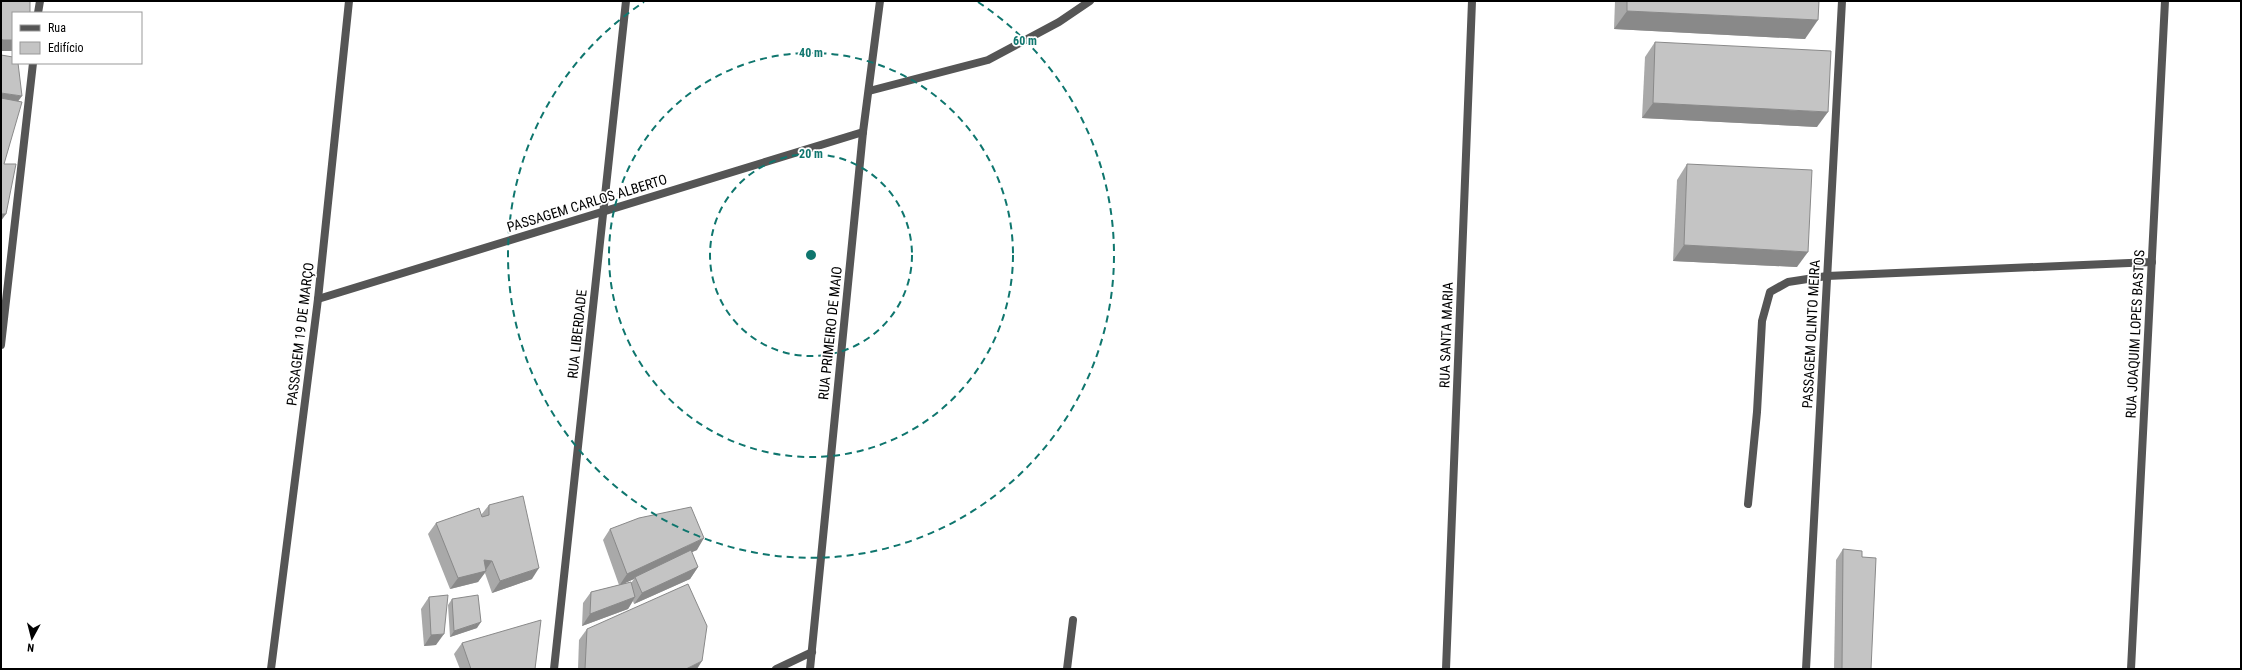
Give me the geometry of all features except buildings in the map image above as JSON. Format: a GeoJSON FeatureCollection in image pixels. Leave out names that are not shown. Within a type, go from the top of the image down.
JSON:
{"type":"FeatureCollection","features":[{"type":"Feature","properties":{"kind":"street"},"geometry":{"type":"LineString","coordinates":[[38,12],[40,1]]}},
{"type":"Feature","properties":{"kind":"street","name":"PASSAGEM 19 DE MARÇO"},"geometry":{"type":"LineString","coordinates":[[271,669],[318,299],[349,1]]}},
{"type":"Feature","properties":{"kind":"street","name":"RUA LIBERDADE"},"geometry":{"type":"LineString","coordinates":[[554,669],[626,1]]}},
{"type":"Feature","properties":{"kind":"street","name":"RUA PRIMEIRO DE MAIO"},"geometry":{"type":"LineString","coordinates":[[810,669],[863,132],[880,1]]}},
{"type":"Feature","properties":{"kind":"street"},"geometry":{"type":"LineString","coordinates":[[869,91],[988,60],[1059,22],[1090,1]]}},
{"type":"Feature","properties":{"kind":"street","name":"RUA SANTA MARIA"},"geometry":{"type":"LineString","coordinates":[[1446,669],[1472,1]]}},
{"type":"Feature","properties":{"kind":"street","name":"PASSAGEM OLINTO MEIRA"},"geometry":{"type":"LineString","coordinates":[[1806,669],[1842,1]]}},
{"type":"Feature","properties":{"kind":"street","name":"RUA JOAQUIM LOPES BASTOS"},"geometry":{"type":"LineString","coordinates":[[2131,669],[2165,1]]}},
{"type":"Feature","properties":{"kind":"street"},"geometry":{"type":"LineString","coordinates":[[1,345],[33,64]]}},
{"type":"Feature","properties":{"kind":"street","name":"PASSAGEM CARLOS ALBERTO"},"geometry":{"type":"LineString","coordinates":[[318,299],[863,132]]}},
{"type":"Feature","properties":{"kind":"street"},"geometry":{"type":"LineString","coordinates":[[1748,504],[1757,412],[1762,321],[1770,292],[1788,282],[1827,276],[2152,262]]}},
{"type":"Feature","properties":{"kind":"street"},"geometry":{"type":"LineString","coordinates":[[1067,669],[1073,620]]}},
{"type":"Feature","properties":{"kind":"street"},"geometry":{"type":"LineString","coordinates":[[776,669],[812,652]]}}]}
